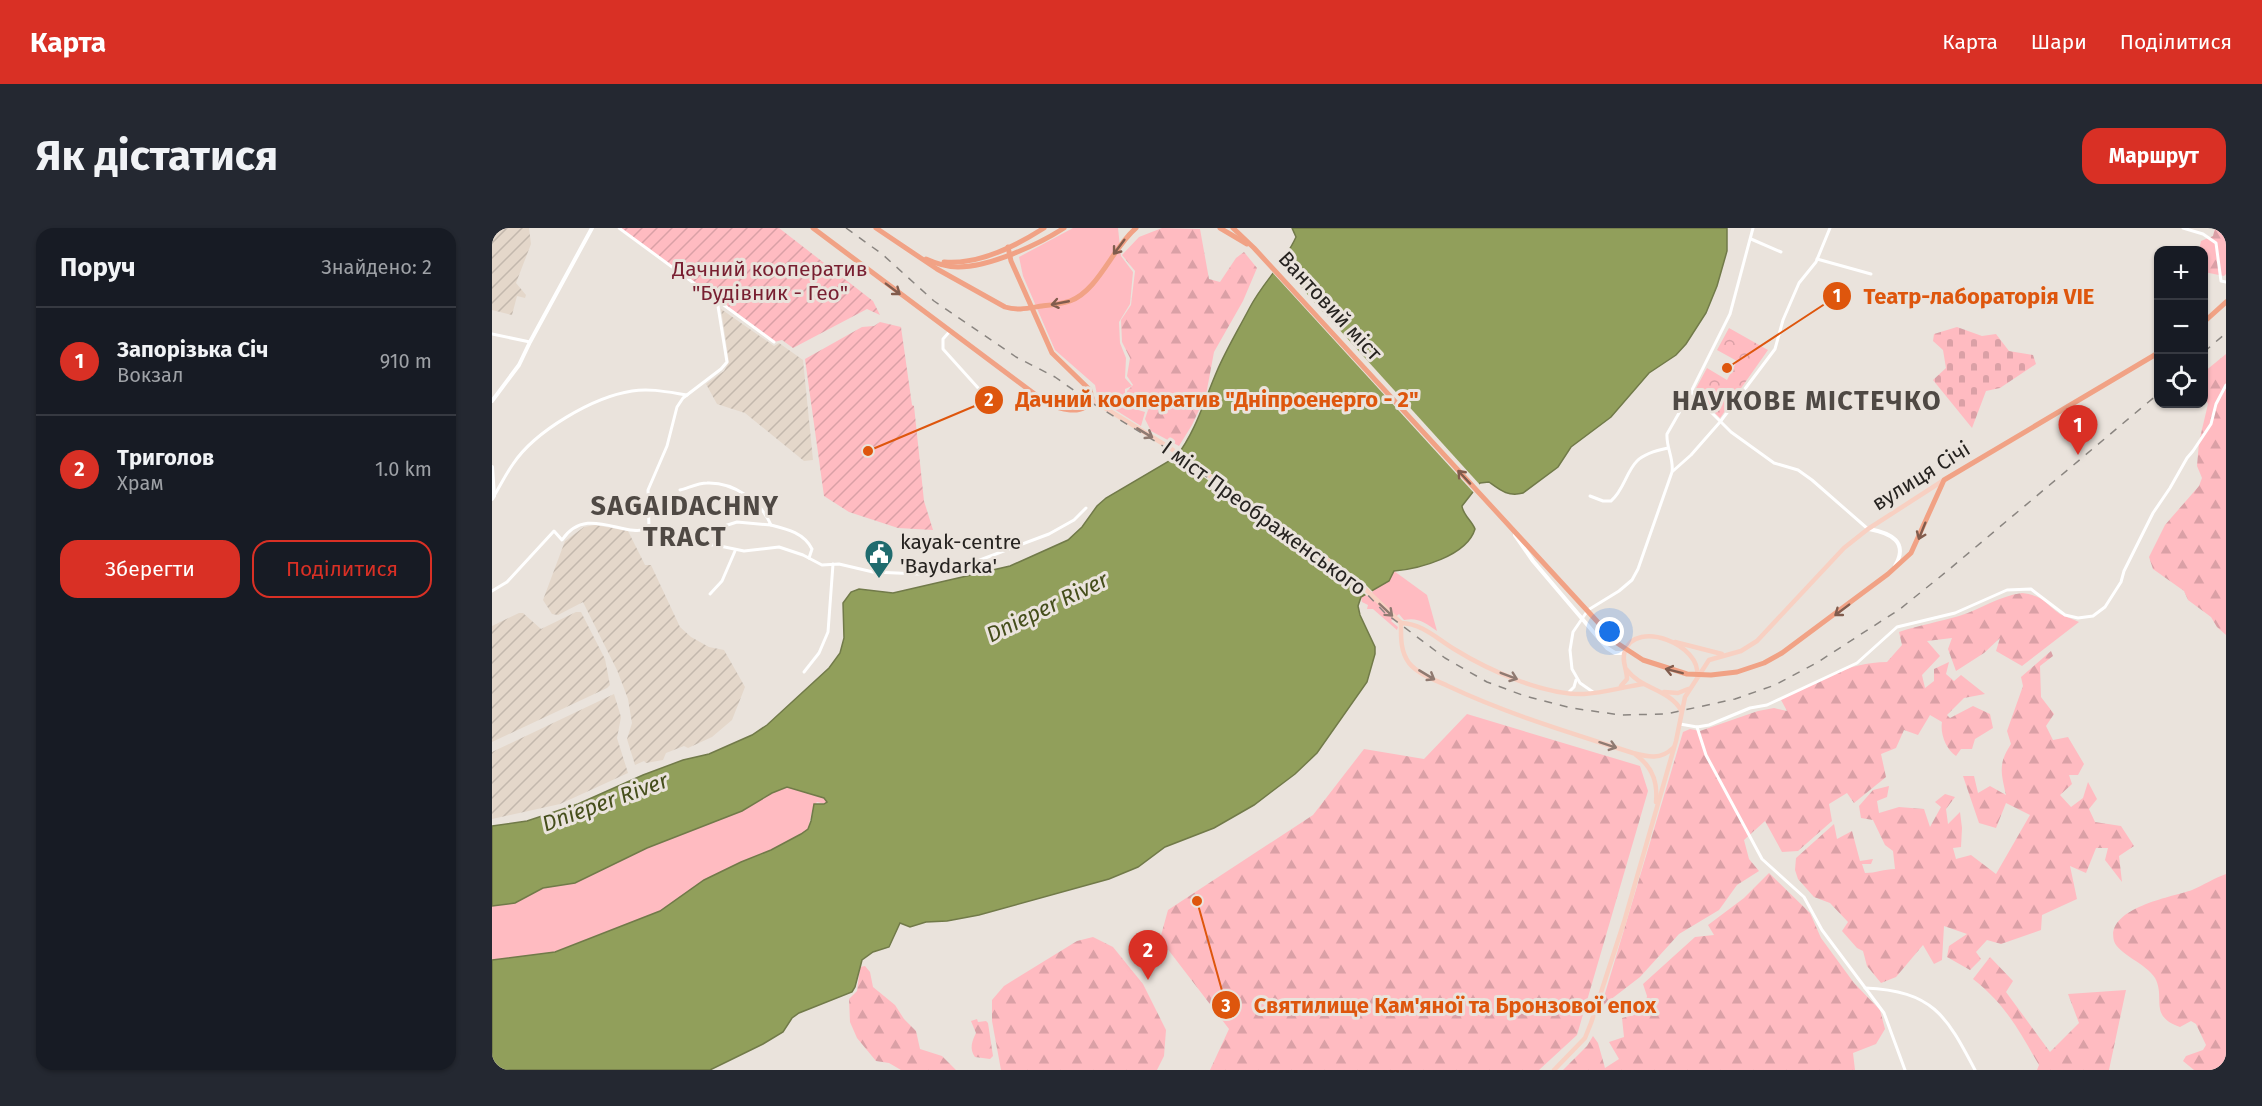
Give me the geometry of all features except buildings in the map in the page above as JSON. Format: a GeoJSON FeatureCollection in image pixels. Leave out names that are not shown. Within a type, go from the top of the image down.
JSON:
{"type":"FeatureCollection","features":[{"type":"Feature","properties":{"kind":"main road"},"geometry":{"type":"LineString","coordinates":[[813,228],[950,332],[1054,407],[1062,410],[1075,410],[1086,406],[1093,402],[1090,390],[1084,382],[1056,359],[1041,331],[1008,255],[1008,247]]}},
{"type":"Feature","properties":{"kind":"main road"},"geometry":{"type":"LineString","coordinates":[[876,228],[911,253],[1005,307],[1017,310],[1071,301],[1086,290],[1125,238],[1136,228]]}},
{"type":"Feature","properties":{"kind":"main road"},"geometry":{"type":"LineString","coordinates":[[926,259],[957,262],[979,258],[1008,247],[1044,228]]}},
{"type":"Feature","properties":{"kind":"main road"},"geometry":{"type":"LineString","coordinates":[[911,253],[940,265],[959,267],[1017,252],[1064,228]]}},
{"type":"Feature","properties":{"kind":"main road"},"geometry":{"type":"LineString","coordinates":[[1220,228],[1254,248]]}},
{"type":"Feature","properties":{"kind":"main road"},"geometry":{"type":"LineString","coordinates":[[1233,228],[1254,248]]}},
{"type":"Feature","properties":{"kind":"main road","name":"Вантовий міст"},"geometry":{"type":"LineString","coordinates":[[1254,248],[1590,616],[1630,653],[1658,666],[1680,673],[1702,675],[1732,673],[1764,663],[1782,653],[1888,574],[1911,553],[1918,542],[1944,480]]}},
{"type":"Feature","properties":{"kind":"main road"},"geometry":{"type":"LineString","coordinates":[[2208,318],[2226,302]]}},
{"type":"Feature","properties":{"kind":"main road","name":"вулиця Січі"},"geometry":{"type":"LineString","coordinates":[[1696,679],[1709,660],[1741,651],[1757,641],[1833,559],[1868,529],[1944,480],[2156,354]]}},
{"type":"Feature","properties":{"kind":"main road","name":"I міст Преображенського"},"geometry":{"type":"LineString","coordinates":[[1093,402],[1170,448],[1317,552],[1363,587],[1401,625]]}},
{"type":"Feature","properties":{"kind":"main road"},"geometry":{"type":"LineString","coordinates":[[1643,684],[1595,693],[1569,693],[1539,687],[1509,676],[1454,649],[1424,629],[1401,625],[1402,646],[1409,663],[1424,675],[1503,710],[1644,756],[1660,756],[1672,749],[1676,741]]}},
{"type":"Feature","properties":{"kind":"main road"},"geometry":{"type":"LineString","coordinates":[[1617,688],[1626,682],[1624,653],[1635,639],[1649,636],[1667,639],[1725,655]]}},
{"type":"Feature","properties":{"kind":"main road"},"geometry":{"type":"LineString","coordinates":[[1554,1070],[1586,1038],[1592,1023],[1676,741],[1681,710],[1690,687],[1696,679],[1698,671],[1695,661],[1679,646],[1667,639]]}},
{"type":"Feature","properties":{"kind":"main road"},"geometry":{"type":"LineString","coordinates":[[1625,668],[1643,684],[1672,698],[1681,710]]}},
{"type":"Feature","properties":{"kind":"main road"},"geometry":{"type":"LineString","coordinates":[[1660,691],[1678,693],[1690,687]]}},
{"type":"Feature","properties":{"kind":"main road"},"geometry":{"type":"LineString","coordinates":[[1633,753],[1646,764],[1655,779],[1657,799],[1655,814]]}},
{"type":"Feature","properties":{"kind":"street"},"geometry":{"type":"LineString","coordinates":[[492,400],[519,365],[592,228]]}},
{"type":"Feature","properties":{"kind":"street"},"geometry":{"type":"LineString","coordinates":[[619,228],[774,342]]}},
{"type":"Feature","properties":{"kind":"street"},"geometry":{"type":"LineString","coordinates":[[1595,693],[1587,689],[1576,678],[1570,658],[1573,632],[1588,610],[1619,591],[1632,580],[1638,569],[1672,472],[1673,465],[1667,434],[1730,314],[1753,228]]}},
{"type":"Feature","properties":{"kind":"street"},"geometry":{"type":"LineString","coordinates":[[1672,472],[1691,455],[1720,422],[1775,349],[1783,320],[1799,283],[1817,259],[1830,228]]}},
{"type":"Feature","properties":{"kind":"street"},"geometry":{"type":"LineString","coordinates":[[2183,228],[2203,234],[2215,242],[2221,280],[2226,282]]}},
{"type":"Feature","properties":{"kind":"street"},"geometry":{"type":"LineString","coordinates":[[1751,239],[1781,252]]}},
{"type":"Feature","properties":{"kind":"street"},"geometry":{"type":"LineString","coordinates":[[1817,259],[1871,274]]}},
{"type":"Feature","properties":{"kind":"street"},"geometry":{"type":"LineString","coordinates":[[650,528],[648,490],[667,446],[678,407],[687,395],[722,369],[727,362],[717,300]]}},
{"type":"Feature","properties":{"kind":"street"},"geometry":{"type":"LineString","coordinates":[[950,332],[944,339],[943,349],[992,400]]}},
{"type":"Feature","properties":{"kind":"street"},"geometry":{"type":"LineString","coordinates":[[492,334],[530,342]]}},
{"type":"Feature","properties":{"kind":"street"},"geometry":{"type":"LineString","coordinates":[[1680,724],[1697,727],[1709,725],[1750,708],[1767,705],[1843,670],[1864,657],[1883,638],[1902,625],[1954,613],[2007,590],[2031,589],[2066,615],[2078,618],[2086,618],[2101,611],[2121,582],[2124,571],[2153,513],[2211,424],[2226,385]]}},
{"type":"Feature","properties":{"kind":"street"},"geometry":{"type":"LineString","coordinates":[[493,498],[513,463],[535,440],[572,413],[594,405],[603,398],[630,392],[658,390],[687,395]]}},
{"type":"Feature","properties":{"kind":"street"},"geometry":{"type":"LineString","coordinates":[[1691,392],[1720,422],[1774,463],[1798,470],[1868,529],[1889,534],[1896,539],[1900,549],[1899,558],[1888,574]]}},
{"type":"Feature","properties":{"kind":"street"},"geometry":{"type":"LineString","coordinates":[[1590,496],[1611,501],[1624,484],[1636,461],[1668,448]]}},
{"type":"Feature","properties":{"kind":"street"},"geometry":{"type":"LineString","coordinates":[[492,467],[493,498]]}},
{"type":"Feature","properties":{"kind":"street"},"geometry":{"type":"LineString","coordinates":[[680,490],[706,483],[725,486],[755,501],[771,525]]}},
{"type":"Feature","properties":{"kind":"street"},"geometry":{"type":"LineString","coordinates":[[492,591],[507,582],[554,531],[562,540],[573,529],[589,524],[604,523],[642,531],[650,528],[661,533],[678,535],[694,544],[715,545],[735,551],[779,547],[819,564],[853,566],[873,572],[920,574],[972,563],[1049,534],[1074,520],[1086,508]]}},
{"type":"Feature","properties":{"kind":"street"},"geometry":{"type":"LineString","coordinates":[[1504,520],[1533,561],[1595,635],[1610,651],[1624,653]]}},
{"type":"Feature","properties":{"kind":"street"},"geometry":{"type":"LineString","coordinates":[[718,528],[737,522],[771,525],[804,538],[812,549],[809,558]]}},
{"type":"Feature","properties":{"kind":"street"},"geometry":{"type":"LineString","coordinates":[[710,594],[722,582],[735,551]]}},
{"type":"Feature","properties":{"kind":"street"},"geometry":{"type":"LineString","coordinates":[[804,672],[819,653],[828,632],[833,564]]}},
{"type":"Feature","properties":{"kind":"street"},"geometry":{"type":"LineString","coordinates":[[1569,693],[1574,687],[1576,678]]}},
{"type":"Feature","properties":{"kind":"street"},"geometry":{"type":"LineString","coordinates":[[1697,727],[1706,755],[1762,860],[1804,897],[1822,930],[1887,1019],[1905,1070]]}},
{"type":"Feature","properties":{"kind":"street"},"geometry":{"type":"LineString","coordinates":[[1865,988],[1897,992],[1925,1002],[1936,1010],[1951,1026],[1976,1070]]}},
{"type":"Feature","properties":{"kind":"shaded area"},"geometry":{"type":"Polygon","coordinates":[[[492,228],[529,228],[531,244],[516,283],[526,295],[525,298],[517,296],[512,315],[492,310],[492,228]]]}},
{"type":"Feature","properties":{"kind":"shaded area"},"geometry":{"type":"Polygon","coordinates":[[[721,309],[774,346],[779,343],[803,360],[813,460],[804,461],[745,413],[717,404],[706,384],[724,371],[729,362],[721,309]]]}},
{"type":"Feature","properties":{"kind":"shaded area"},"geometry":{"type":"Polygon","coordinates":[[[595,525],[628,531],[645,565],[651,565],[680,627],[691,637],[709,647],[724,650],[745,687],[732,720],[712,737],[688,748],[684,746],[666,753],[663,760],[646,763],[644,761],[635,765],[627,739],[632,723],[628,699],[617,670],[583,602],[558,615],[552,614],[543,600],[565,541],[584,527],[595,525]]]}},
{"type":"Feature","properties":{"kind":"shaded area"},"geometry":{"type":"Polygon","coordinates":[[[576,612],[581,612],[605,659],[610,685],[492,742],[492,626],[523,613],[541,629],[576,612]]]}},
{"type":"Feature","properties":{"kind":"shaded area"},"geometry":{"type":"Polygon","coordinates":[[[614,694],[621,717],[617,738],[628,773],[560,804],[492,819],[492,752],[614,694]]]}},
{"type":"Feature","properties":{"kind":"green space","name":"Дачний кооператив \"Будівник - Гео\""},"geometry":{"type":"Polygon","coordinates":[[[617,228],[779,228],[873,301],[880,315],[867,309],[793,348],[782,340],[774,342],[617,228]]]}},
{"type":"Feature","properties":{"kind":"green space"},"geometry":{"type":"Polygon","coordinates":[[[1073,228],[1118,228],[1121,256],[1133,272],[1130,304],[1119,322],[1120,343],[1126,358],[1125,378],[1132,386],[1125,389],[1125,406],[1145,412],[1141,426],[1098,399],[1095,385],[1055,350],[1023,276],[1019,257],[1073,228]]]}},
{"type":"Feature","properties":{"kind":"green space"},"geometry":{"type":"Polygon","coordinates":[[[1162,228],[1200,229],[1209,279],[1220,282],[1236,258],[1244,252],[1257,268],[1243,301],[1214,352],[1206,395],[1179,446],[1151,431],[1145,419],[1148,410],[1126,405],[1127,391],[1133,385],[1127,376],[1130,358],[1122,342],[1121,320],[1131,305],[1135,271],[1122,255],[1139,237],[1162,228]]]}},
{"type":"Feature","properties":{"kind":"green space"},"geometry":{"type":"Polygon","coordinates":[[[2215,228],[2226,228],[2226,274],[2224,276],[2208,273],[2208,246],[2200,246],[2201,241],[2213,236],[2215,228]]]}},
{"type":"Feature","properties":{"kind":"green space"},"geometry":{"type":"Polygon","coordinates":[[[880,322],[901,327],[912,405],[914,406],[924,501],[933,530],[898,528],[849,512],[824,496],[805,359],[862,327],[874,326],[880,322]]]}},
{"type":"Feature","properties":{"kind":"green space"},"geometry":{"type":"Polygon","coordinates":[[[1957,327],[1982,336],[1996,334],[2009,351],[2033,355],[2036,364],[2000,388],[1986,391],[1972,428],[1933,380],[1946,368],[1943,350],[1933,341],[1934,334],[1957,327]]]}},
{"type":"Feature","properties":{"kind":"green space"},"geometry":{"type":"Polygon","coordinates":[[[1729,328],[1768,350],[1720,418],[1694,392],[1707,368],[1727,380],[1737,361],[1717,350],[1729,328]]]}},
{"type":"Feature","properties":{"kind":"green space"},"geometry":{"type":"Polygon","coordinates":[[[2226,354],[2226,635],[2211,617],[2188,600],[2184,591],[2153,569],[2149,557],[2165,525],[2199,486],[2202,478],[2197,466],[2199,442],[2208,408],[2208,369],[2226,354]]]}},
{"type":"Feature","properties":{"kind":"green space"},"geometry":{"type":"Polygon","coordinates":[[[1394,571],[1427,595],[1437,631],[1418,620],[1404,620],[1399,614],[1391,621],[1398,627],[1397,630],[1373,609],[1367,609],[1368,605],[1362,602],[1361,597],[1389,581],[1394,571]]]}},
{"type":"Feature","properties":{"kind":"green space"},"geometry":{"type":"Polygon","coordinates":[[[2022,593],[2040,598],[2060,614],[2079,622],[2022,666],[1996,651],[2000,638],[1984,653],[1956,671],[1948,649],[1952,638],[1927,641],[1940,656],[1922,675],[1925,688],[1934,681],[1934,669],[1949,662],[1946,674],[1954,681],[1961,675],[1985,694],[1964,698],[1947,715],[1950,718],[1973,706],[1990,714],[1993,728],[1975,739],[1972,749],[1961,749],[1956,756],[1944,741],[1942,722],[1930,715],[1918,735],[1904,730],[1896,748],[1881,754],[1886,777],[1854,803],[1847,793],[1829,804],[1832,821],[1798,851],[1782,852],[1765,821],[1744,840],[1749,859],[1759,871],[1737,885],[1719,910],[1679,934],[1640,977],[1601,1007],[1683,732],[1690,729],[1700,731],[1758,711],[1774,708],[1787,711],[1780,698],[1845,669],[1887,662],[1902,645],[1899,632],[1959,616],[2022,593]]]}},
{"type":"Feature","properties":{"kind":"green space"},"geometry":{"type":"Polygon","coordinates":[[[2051,651],[2053,656],[2040,666],[2041,697],[2054,714],[2046,726],[2053,740],[2068,737],[2084,764],[2078,775],[2069,775],[2072,784],[2060,795],[2071,807],[2083,798],[2088,782],[2097,799],[2089,809],[2095,822],[2121,826],[2134,846],[2119,856],[2122,882],[2105,860],[2108,848],[2096,848],[2086,873],[2070,866],[2077,899],[2042,915],[2041,930],[2001,944],[1987,940],[1976,952],[1981,959],[1970,970],[1947,957],[1949,946],[1967,934],[1944,926],[1942,960],[1934,964],[1923,945],[1896,977],[1881,983],[1867,966],[1863,951],[1857,948],[1842,931],[1848,922],[1830,903],[1814,897],[1798,879],[1795,870],[1796,858],[1834,824],[1837,839],[1852,831],[1860,861],[1873,859],[1871,864],[1862,864],[1865,873],[1895,869],[1893,851],[1885,845],[1873,820],[1861,818],[1859,806],[1873,790],[1889,786],[1887,797],[1877,801],[1879,813],[1899,807],[1924,809],[1930,827],[1941,807],[1935,802],[1945,794],[1955,797],[1946,809],[1948,824],[1960,812],[1961,847],[1953,848],[1956,859],[1971,855],[1996,874],[2030,815],[2006,803],[1996,828],[1979,823],[1963,776],[1974,776],[1978,793],[1990,786],[2006,795],[2002,763],[2011,744],[2007,731],[2023,686],[2021,677],[2051,651]]]}},
{"type":"Feature","properties":{"kind":"green space"},"geometry":{"type":"Polygon","coordinates":[[[1467,714],[1640,766],[1648,791],[1577,1035],[1539,1070],[1210,1070],[1229,1029],[1160,939],[1168,910],[1313,815],[1364,749],[1424,759],[1467,714]]]}},
{"type":"Feature","properties":{"kind":"green space"},"geometry":{"type":"Polygon","coordinates":[[[787,787],[824,798],[827,802],[825,804],[817,802],[813,807],[808,829],[801,834],[704,880],[660,911],[554,952],[492,960],[492,906],[515,903],[543,888],[575,883],[647,848],[742,811],[787,787]]]}},
{"type":"Feature","properties":{"kind":"green space"},"geometry":{"type":"Polygon","coordinates":[[[1769,873],[1810,913],[1821,938],[1854,983],[1880,1010],[1885,1029],[1876,1044],[1853,1053],[1855,1070],[1563,1070],[1587,1046],[1593,1036],[1598,1043],[1605,1068],[1619,1059],[1609,1042],[1624,1037],[1622,1018],[1634,1015],[1637,1006],[1644,1014],[1647,996],[1643,984],[1695,937],[1714,935],[1708,925],[1744,898],[1769,873]]]}},
{"type":"Feature","properties":{"kind":"green space"},"geometry":{"type":"Polygon","coordinates":[[[2226,874],[2226,1070],[2194,1070],[2183,1061],[2186,1056],[2203,1050],[2206,1045],[2196,1024],[2191,1021],[2180,1027],[2164,1018],[2155,978],[2146,968],[2117,946],[2114,941],[2114,930],[2129,912],[2192,890],[2226,874]]]}},
{"type":"Feature","properties":{"kind":"green space"},"geometry":{"type":"Polygon","coordinates":[[[1093,937],[1113,947],[1143,984],[1166,1030],[1164,1056],[1157,1070],[1001,1070],[992,1021],[992,1000],[1004,986],[1077,941],[1093,937]]]}},
{"type":"Feature","properties":{"kind":"green space"},"geometry":{"type":"Polygon","coordinates":[[[1990,957],[2013,981],[2006,992],[2050,1052],[2079,1023],[2068,994],[2126,990],[2109,1070],[2037,1070],[2039,1065],[2003,1008],[1973,979],[1990,957]]]}},
{"type":"Feature","properties":{"kind":"green space"},"geometry":{"type":"Polygon","coordinates":[[[865,966],[870,972],[873,987],[895,1005],[916,1031],[920,1049],[942,1056],[956,1070],[901,1070],[889,1063],[876,1061],[857,1038],[850,1022],[849,999],[857,991],[860,967],[865,966]]]}},
{"type":"Feature","properties":{"kind":"green space"},"geometry":{"type":"Polygon","coordinates":[[[977,1019],[978,1022],[988,1023],[993,1056],[990,1059],[975,1057],[972,1051],[972,1042],[976,1033],[971,1021],[977,1019]]]}},
{"type":"Feature","properties":{"kind":"water","name":"Dnieper River"},"geometry":{"type":"Polygon","coordinates":[[[1292,228],[1727,228],[1727,251],[1706,313],[1686,344],[1676,355],[1649,373],[1611,417],[1571,447],[1558,467],[1523,493],[1509,493],[1489,482],[1480,483],[1462,506],[1475,529],[1462,547],[1429,564],[1394,571],[1389,581],[1361,597],[1358,606],[1360,615],[1375,647],[1367,682],[1317,753],[1295,774],[1254,805],[1214,828],[1165,847],[1138,867],[1109,879],[979,915],[926,922],[910,927],[900,923],[889,947],[873,952],[862,960],[852,992],[799,1013],[792,1018],[783,1032],[710,1070],[492,1070],[492,960],[555,952],[660,911],[704,880],[801,834],[808,829],[814,804],[827,802],[824,798],[787,787],[742,811],[647,848],[575,883],[543,888],[515,903],[492,906],[492,826],[527,821],[578,804],[643,775],[683,760],[709,754],[752,735],[767,725],[829,668],[840,653],[844,638],[843,603],[851,592],[859,589],[893,593],[1010,566],[1068,540],[1106,498],[1176,457],[1194,426],[1221,363],[1249,309],[1291,247],[1296,237],[1292,228]]]}},
{"type":"Feature","properties":{"kind":"pier"},"geometry":{"type":"Polygon","coordinates":[[[1278,262],[1481,486],[1474,493],[1271,271],[1278,262]]]}},
{"type":"Feature","properties":{"kind":"pier"},"geometry":{"type":"Polygon","coordinates":[[[1178,450],[1363,582],[1373,592],[1367,596],[1173,455],[1178,450]]]}},
{"type":"Feature","properties":{"kind":"railway"},"geometry":{"type":"LineString","coordinates":[[846,228],[882,254],[934,301],[1016,357],[1055,377],[1092,403],[1168,449],[1274,525],[1360,587],[1384,612],[1445,658],[1487,682],[1525,696],[1571,708],[1621,715],[1666,714],[1735,699],[1775,685],[1818,662],[1900,609],[2154,397]]}},
{"type":"Feature","properties":{"kind":"railway"},"geometry":{"type":"LineString","coordinates":[[2208,349],[2226,333]]}},
{"type":"Feature","properties":{"kind":"place","name":"Театр-лабораторія VIE"},"geometry":{"type":"Point","coordinates":[1727,368]}},
{"type":"Feature","properties":{"kind":"place","name":"Дачний кооператив \"Дніпроенерго - 2\""},"geometry":{"type":"Point","coordinates":[868,451]}},
{"type":"Feature","properties":{"kind":"place","name":"Запорізька Січ"},"geometry":{"type":"Point","coordinates":[2078,455]}},
{"type":"Feature","properties":{"kind":"place","name":"kayak-centre 'Baydarka'"},"geometry":{"type":"Point","coordinates":[879,580]}},
{"type":"Feature","properties":{"kind":"place","name":"Святилище Кам'яної та Бронзової епох"},"geometry":{"type":"Point","coordinates":[1197,901]}},
{"type":"Feature","properties":{"kind":"place","name":"Триголов"},"geometry":{"type":"Point","coordinates":[1148,980]}},
{"type":"Feature","properties":{"kind":"district","name":"НАУКОВЕ МІСТЕЧКО"},"geometry":{"type":"Point","coordinates":[1807,401]}},
{"type":"Feature","properties":{"kind":"district","name":"SAGAIDACHNY TRACT"},"geometry":{"type":"Point","coordinates":[685,522]}}]}
